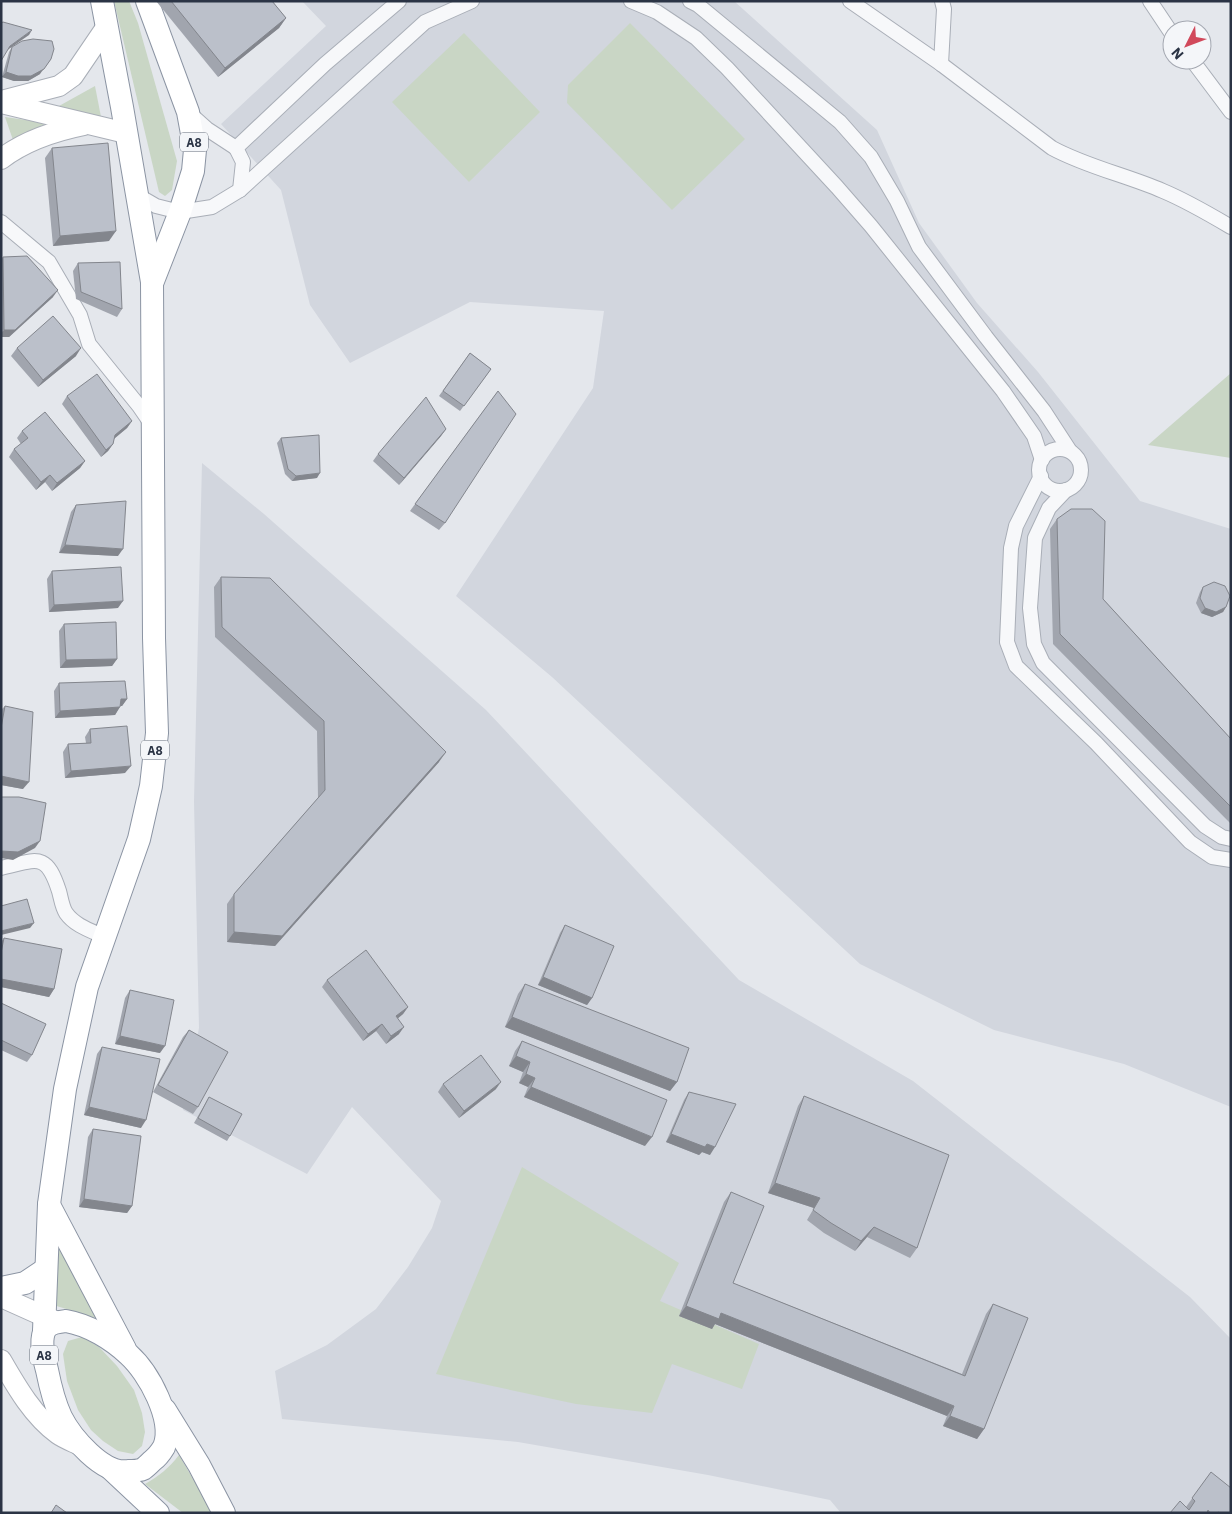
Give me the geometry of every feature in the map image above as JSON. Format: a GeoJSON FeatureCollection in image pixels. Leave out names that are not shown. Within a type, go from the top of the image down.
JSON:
{"type":"FeatureCollection","features":[{"type":"Feature","properties":{"kind":"highway","name":"A8"},"geometry":{"type":"LineString","coordinates":[[102,1],[152,282],[154,638],[157,733],[151,786],[139,838],[86,987],[65,1088],[48,1204],[46,1269],[48,1324],[42,1340],[44,1360],[51,1389],[61,1417],[82,1446],[97,1460],[111,1469],[158,1513]]}},
{"type":"Feature","properties":{"kind":"highway","name":"A8"},"geometry":{"type":"LineString","coordinates":[[147,1],[188,112],[195,150],[193,171],[180,212],[152,282]]}},
{"type":"Feature","properties":{"kind":"highway"},"geometry":{"type":"LineString","coordinates":[[48,1204],[128,1354],[144,1374],[190,1450],[224,1513]]}},
{"type":"Feature","properties":{"kind":"highway"},"geometry":{"type":"LineString","coordinates":[[1,1288],[25,1283],[46,1269]]}},
{"type":"Feature","properties":{"kind":"highway"},"geometry":{"type":"LineString","coordinates":[[48,1324],[66,1321],[78,1323],[100,1333],[128,1354]]}},
{"type":"Feature","properties":{"kind":"highway"},"geometry":{"type":"LineString","coordinates":[[111,1469],[125,1472],[143,1469],[164,1447],[165,1422],[160,1403]]}},
{"type":"Feature","properties":{"kind":"main road"},"geometry":{"type":"LineString","coordinates":[[1,102],[59,86],[72,76],[107,26]]}},
{"type":"Feature","properties":{"kind":"main road"},"geometry":{"type":"LineString","coordinates":[[1,102],[126,133]]}},
{"type":"Feature","properties":{"kind":"main road"},"geometry":{"type":"LineString","coordinates":[[1,159],[34,138],[88,124]]}},
{"type":"Feature","properties":{"kind":"main road"},"geometry":{"type":"LineString","coordinates":[[1,1297],[48,1324]]}},
{"type":"Feature","properties":{"kind":"main road"},"geometry":{"type":"LineString","coordinates":[[1,1360],[19,1390],[44,1422],[58,1434],[82,1446]]}},
{"type":"Feature","properties":{"kind":"street"},"geometry":{"type":"LineString","coordinates":[[236,148],[325,64],[399,1]]}},
{"type":"Feature","properties":{"kind":"street"},"geometry":{"type":"LineString","coordinates":[[137,195],[156,206],[180,212],[212,207],[240,190],[425,22],[472,1]]}},
{"type":"Feature","properties":{"kind":"street"},"geometry":{"type":"LineString","coordinates":[[631,1],[657,12],[696,38],[727,68],[837,187],[871,226],[1003,391],[1034,436],[1042,460]]}},
{"type":"Feature","properties":{"kind":"street"},"geometry":{"type":"LineString","coordinates":[[690,1],[705,11],[840,122],[871,157],[897,201],[920,247],[986,337],[1044,411],[1070,451],[1079,461],[1081,471],[1077,482],[1066,490],[1049,508],[1035,538],[1030,608],[1034,644],[1043,663],[1205,826],[1222,837],[1231,839]]}},
{"type":"Feature","properties":{"kind":"street"},"geometry":{"type":"LineString","coordinates":[[850,1],[941,64],[1052,148],[1090,166],[1162,190],[1231,227]]}},
{"type":"Feature","properties":{"kind":"street"},"geometry":{"type":"LineString","coordinates":[[941,64],[944,9],[942,1]]}},
{"type":"Feature","properties":{"kind":"street"},"geometry":{"type":"LineString","coordinates":[[1150,1],[1163,20]]}},
{"type":"Feature","properties":{"kind":"street"},"geometry":{"type":"LineString","coordinates":[[1200,70],[1231,112]]}},
{"type":"Feature","properties":{"kind":"street"},"geometry":{"type":"LineString","coordinates":[[188,112],[207,129],[236,148],[243,162],[240,190]]}},
{"type":"Feature","properties":{"kind":"street"},"geometry":{"type":"LineString","coordinates":[[1,222],[49,262],[80,315],[89,344],[139,406],[154,428]]}},
{"type":"Feature","properties":{"kind":"street"},"geometry":{"type":"LineString","coordinates":[[1070,451],[1054,450],[1042,460],[1040,476],[1016,526],[1011,548],[1007,642],[1016,666],[1096,743],[1190,842],[1212,856],[1231,860]]}},
{"type":"Feature","properties":{"kind":"street"},"geometry":{"type":"LineString","coordinates":[[1040,476],[1050,488],[1066,490]]}},
{"type":"Feature","properties":{"kind":"street"},"geometry":{"type":"LineString","coordinates":[[1,868],[34,861],[44,862],[53,871],[66,913],[77,924],[105,937]]}},
{"type":"Feature","properties":{"kind":"shaded area"},"geometry":{"type":"Polygon","coordinates":[[[302,1],[734,1],[877,130],[919,223],[977,303],[1038,372],[1140,501],[1231,529],[1231,1107],[1124,1064],[994,1030],[860,964],[552,677],[456,596],[593,388],[604,311],[470,302],[350,363],[310,305],[281,190],[221,124],[326,26],[302,1]]]}},
{"type":"Feature","properties":{"kind":"shaded area"},"geometry":{"type":"Polygon","coordinates":[[[202,463],[264,514],[486,710],[739,980],[913,1081],[1190,1297],[1231,1339],[1231,1513],[841,1513],[830,1500],[708,1475],[518,1442],[282,1419],[275,1371],[327,1345],[376,1309],[408,1267],[432,1228],[441,1201],[352,1107],[307,1174],[183,1110],[199,1028],[194,802],[202,463]]]}},
{"type":"Feature","properties":{"kind":"green space"},"geometry":{"type":"Polygon","coordinates":[[[114,1],[129,1],[138,23],[177,161],[172,190],[165,196],[159,192],[114,1]]]}},
{"type":"Feature","properties":{"kind":"green space"},"geometry":{"type":"Polygon","coordinates":[[[630,23],[745,139],[672,210],[567,103],[568,85],[630,23]]]}},
{"type":"Feature","properties":{"kind":"green space"},"geometry":{"type":"Polygon","coordinates":[[[464,33],[540,112],[469,182],[392,102],[464,33]]]}},
{"type":"Feature","properties":{"kind":"green space"},"geometry":{"type":"Polygon","coordinates":[[[95,86],[101,117],[59,106],[95,86]]]}},
{"type":"Feature","properties":{"kind":"green space"},"geometry":{"type":"Polygon","coordinates":[[[5,117],[47,123],[13,140],[5,117]]]}},
{"type":"Feature","properties":{"kind":"green space"},"geometry":{"type":"Polygon","coordinates":[[[1231,373],[1231,458],[1148,445],[1231,373]]]}},
{"type":"Feature","properties":{"kind":"green space"},"geometry":{"type":"Polygon","coordinates":[[[522,1167],[679,1263],[660,1301],[759,1344],[742,1389],[672,1364],[652,1413],[576,1404],[436,1374],[522,1167]]]}},
{"type":"Feature","properties":{"kind":"green space"},"geometry":{"type":"Polygon","coordinates":[[[55,1235],[99,1319],[50,1304],[55,1235]]]}},
{"type":"Feature","properties":{"kind":"green space"},"geometry":{"type":"Polygon","coordinates":[[[82,1337],[99,1347],[117,1366],[134,1390],[142,1413],[145,1432],[142,1446],[133,1454],[118,1451],[103,1441],[91,1430],[78,1410],[67,1381],[63,1354],[68,1341],[82,1337]]]}},
{"type":"Feature","properties":{"kind":"green space"},"geometry":{"type":"Polygon","coordinates":[[[179,1455],[213,1513],[183,1513],[145,1484],[164,1471],[179,1455]]]}},
{"type":"Feature","properties":{"kind":"building"},"geometry":{"type":"Polygon","coordinates":[[[171,1],[272,1],[286,18],[225,68],[171,1]]]}},
{"type":"Feature","properties":{"kind":"building"},"geometry":{"type":"Polygon","coordinates":[[[1,23],[32,30],[10,46],[1,61],[1,23]]]}},
{"type":"Feature","properties":{"kind":"building"},"geometry":{"type":"Polygon","coordinates":[[[33,39],[52,41],[54,49],[51,59],[44,69],[31,76],[18,76],[6,72],[12,47],[22,41],[33,39]]]}},
{"type":"Feature","properties":{"kind":"building"},"geometry":{"type":"Polygon","coordinates":[[[108,143],[116,231],[60,236],[52,148],[108,143]]]}},
{"type":"Feature","properties":{"kind":"building"},"geometry":{"type":"Polygon","coordinates":[[[27,256],[58,290],[15,330],[4,330],[3,257],[27,256]]]}},
{"type":"Feature","properties":{"kind":"building"},"geometry":{"type":"Polygon","coordinates":[[[120,262],[122,309],[81,292],[78,263],[120,262]]]}},
{"type":"Feature","properties":{"kind":"building"},"geometry":{"type":"Polygon","coordinates":[[[53,316],[81,348],[43,380],[17,348],[53,316]]]}},
{"type":"Feature","properties":{"kind":"building"},"geometry":{"type":"Polygon","coordinates":[[[470,353],[491,369],[464,406],[443,391],[470,353]]]}},
{"type":"Feature","properties":{"kind":"building"},"geometry":{"type":"Polygon","coordinates":[[[97,374],[132,421],[115,435],[113,444],[106,450],[67,396],[97,374]]]}},
{"type":"Feature","properties":{"kind":"building"},"geometry":{"type":"Polygon","coordinates":[[[498,391],[516,414],[445,523],[415,504],[498,391]]]}},
{"type":"Feature","properties":{"kind":"building"},"geometry":{"type":"Polygon","coordinates":[[[426,397],[446,429],[404,478],[378,454],[426,397]]]}},
{"type":"Feature","properties":{"kind":"building"},"geometry":{"type":"Polygon","coordinates":[[[45,412],[85,461],[57,483],[50,475],[41,482],[14,449],[28,438],[22,431],[45,412]]]}},
{"type":"Feature","properties":{"kind":"building"},"geometry":{"type":"Polygon","coordinates":[[[319,435],[320,473],[296,476],[288,469],[281,438],[319,435]]]}},
{"type":"Feature","properties":{"kind":"building"},"geometry":{"type":"Polygon","coordinates":[[[126,501],[123,549],[65,545],[76,505],[126,501]]]}},
{"type":"Feature","properties":{"kind":"building"},"geometry":{"type":"Polygon","coordinates":[[[1071,509],[1092,509],[1105,521],[1103,599],[1231,739],[1231,807],[1060,634],[1057,519],[1071,509]]]}},
{"type":"Feature","properties":{"kind":"building"},"geometry":{"type":"Polygon","coordinates":[[[121,567],[123,601],[54,605],[52,571],[121,567]]]}},
{"type":"Feature","properties":{"kind":"building"},"geometry":{"type":"Polygon","coordinates":[[[221,577],[270,578],[446,752],[282,936],[234,932],[234,894],[325,790],[324,721],[222,627],[221,577]]]}},
{"type":"Feature","properties":{"kind":"building"},"geometry":{"type":"Polygon","coordinates":[[[1214,582],[1225,586],[1230,596],[1226,607],[1216,612],[1205,608],[1200,598],[1203,587],[1214,582]]]}},
{"type":"Feature","properties":{"kind":"building"},"geometry":{"type":"Polygon","coordinates":[[[116,622],[117,659],[66,660],[64,624],[116,622]]]}},
{"type":"Feature","properties":{"kind":"building"},"geometry":{"type":"Polygon","coordinates":[[[125,681],[127,699],[121,699],[120,707],[60,711],[59,683],[125,681]]]}},
{"type":"Feature","properties":{"kind":"building"},"geometry":{"type":"Polygon","coordinates":[[[5,706],[33,712],[29,782],[1,776],[1,728],[5,706]]]}},
{"type":"Feature","properties":{"kind":"building"},"geometry":{"type":"Polygon","coordinates":[[[127,726],[131,766],[71,771],[68,744],[91,743],[90,729],[127,726]]]}},
{"type":"Feature","properties":{"kind":"building"},"geometry":{"type":"Polygon","coordinates":[[[1,797],[19,797],[46,803],[40,841],[18,852],[1,851],[1,797]]]}},
{"type":"Feature","properties":{"kind":"building"},"geometry":{"type":"Polygon","coordinates":[[[27,899],[34,923],[1,931],[1,906],[27,899]]]}},
{"type":"Feature","properties":{"kind":"building"},"geometry":{"type":"Polygon","coordinates":[[[565,925],[614,946],[592,998],[543,977],[565,925]]]}},
{"type":"Feature","properties":{"kind":"building"},"geometry":{"type":"Polygon","coordinates":[[[4,938],[62,949],[54,989],[1,979],[1,953],[4,938]]]}},
{"type":"Feature","properties":{"kind":"building"},"geometry":{"type":"Polygon","coordinates":[[[366,950],[408,1007],[396,1016],[404,1027],[391,1036],[382,1024],[368,1034],[327,980],[366,950]]]}},
{"type":"Feature","properties":{"kind":"building"},"geometry":{"type":"Polygon","coordinates":[[[525,984],[689,1048],[677,1082],[512,1017],[525,984]]]}},
{"type":"Feature","properties":{"kind":"building"},"geometry":{"type":"Polygon","coordinates":[[[130,990],[174,1000],[165,1046],[120,1036],[130,990]]]}},
{"type":"Feature","properties":{"kind":"building"},"geometry":{"type":"Polygon","coordinates":[[[1,1003],[46,1024],[32,1055],[1,1040],[1,1003]]]}},
{"type":"Feature","properties":{"kind":"building"},"geometry":{"type":"Polygon","coordinates":[[[189,1030],[228,1052],[198,1107],[158,1085],[189,1030]]]}},
{"type":"Feature","properties":{"kind":"building"},"geometry":{"type":"Polygon","coordinates":[[[522,1041],[667,1100],[652,1137],[531,1087],[535,1078],[526,1074],[530,1062],[516,1056],[522,1041]]]}},
{"type":"Feature","properties":{"kind":"building"},"geometry":{"type":"Polygon","coordinates":[[[102,1047],[160,1059],[146,1120],[89,1107],[102,1047]]]}},
{"type":"Feature","properties":{"kind":"building"},"geometry":{"type":"Polygon","coordinates":[[[481,1055],[501,1082],[464,1111],[443,1084],[481,1055]]]}},
{"type":"Feature","properties":{"kind":"building"},"geometry":{"type":"Polygon","coordinates":[[[689,1092],[736,1104],[715,1147],[707,1144],[705,1147],[671,1134],[689,1092]]]}},
{"type":"Feature","properties":{"kind":"building"},"geometry":{"type":"Polygon","coordinates":[[[804,1096],[949,1155],[917,1248],[874,1227],[861,1241],[813,1210],[820,1198],[775,1183],[804,1096]]]}},
{"type":"Feature","properties":{"kind":"building"},"geometry":{"type":"Polygon","coordinates":[[[209,1097],[242,1114],[230,1136],[198,1118],[209,1097]]]}},
{"type":"Feature","properties":{"kind":"building"},"geometry":{"type":"Polygon","coordinates":[[[93,1129],[141,1136],[132,1206],[84,1199],[93,1129]]]}},
{"type":"Feature","properties":{"kind":"building"},"geometry":{"type":"Polygon","coordinates":[[[731,1192],[764,1206],[733,1283],[965,1376],[993,1304],[1028,1318],[984,1429],[950,1416],[954,1406],[721,1313],[719,1319],[686,1306],[731,1192]]]}},
{"type":"Feature","properties":{"kind":"building"},"geometry":{"type":"Polygon","coordinates":[[[1211,1472],[1231,1488],[1231,1513],[1210,1513],[1208,1510],[1207,1513],[1170,1513],[1180,1501],[1189,1510],[1195,1501],[1192,1498],[1211,1472]]]}},
{"type":"Feature","properties":{"kind":"building"},"geometry":{"type":"Polygon","coordinates":[[[56,1505],[67,1513],[51,1513],[56,1505]]]}}]}
